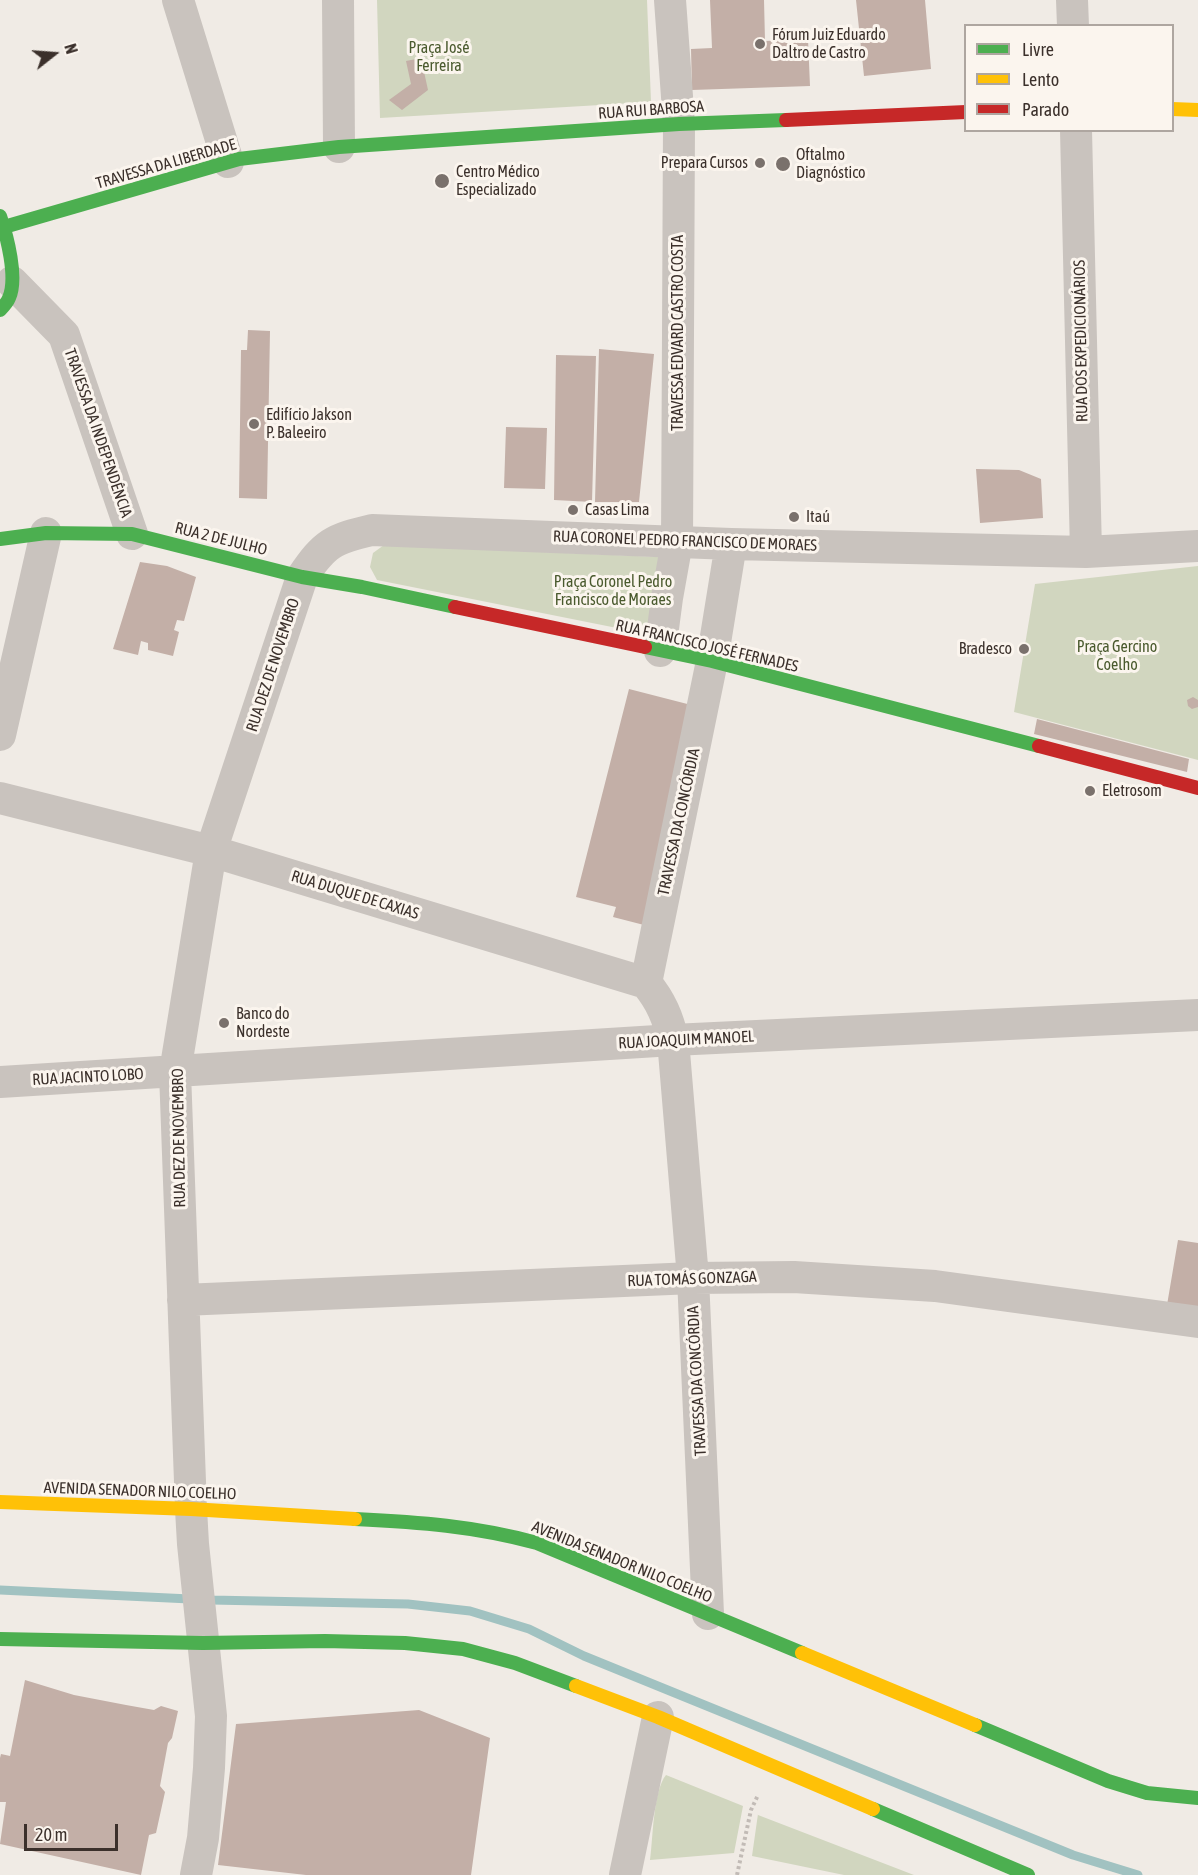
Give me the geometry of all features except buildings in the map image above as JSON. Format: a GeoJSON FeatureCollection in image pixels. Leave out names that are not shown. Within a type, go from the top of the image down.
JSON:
{"type":"FeatureCollection","features":[{"type":"Feature","properties":{"kind":"main road"},"geometry":{"type":"LineString","coordinates":[[1174,109],[1198,110]]}},
{"type":"Feature","properties":{"kind":"main road","name":"RUA RUI BARBOSA"},"geometry":{"type":"LineString","coordinates":[[339,147],[679,124],[964,112]]}},
{"type":"Feature","properties":{"kind":"main road","name":"TRAVESSA DA LIBERDADE"},"geometry":{"type":"LineString","coordinates":[[2,221],[228,162],[339,147]]}},
{"type":"Feature","properties":{"kind":"main road"},"geometry":{"type":"LineString","coordinates":[[0,310],[10,298],[12,282],[2,221]]}},
{"type":"Feature","properties":{"kind":"main road","name":"RUA 2 DE JULHO"},"geometry":{"type":"LineString","coordinates":[[0,539],[46,533],[132,534],[302,577]]}},
{"type":"Feature","properties":{"kind":"main road","name":"RUA FRANCISCO JOSÉ FERNADES"},"geometry":{"type":"LineString","coordinates":[[302,577],[362,587],[712,661],[1198,788]]}},
{"type":"Feature","properties":{"kind":"main road","name":"AVENIDA SENADOR NILO COELHO"},"geometry":{"type":"LineString","coordinates":[[0,1502],[191,1509],[428,1523],[500,1533],[537,1543],[1108,1781],[1147,1793],[1198,1798]]}},
{"type":"Feature","properties":{"kind":"main road"},"geometry":{"type":"LineString","coordinates":[[0,1639],[202,1632],[325,1641],[405,1642],[463,1649],[515,1663],[658,1717],[1028,1875]]}},
{"type":"Feature","properties":{"kind":"street"},"geometry":{"type":"LineString","coordinates":[[178,0],[228,162]]}},
{"type":"Feature","properties":{"kind":"street"},"geometry":{"type":"LineString","coordinates":[[338,0],[339,147]]}},
{"type":"Feature","properties":{"kind":"street"},"geometry":{"type":"LineString","coordinates":[[670,0],[679,124]]}},
{"type":"Feature","properties":{"kind":"street"},"geometry":{"type":"LineString","coordinates":[[1072,0],[1073,24]]}},
{"type":"Feature","properties":{"kind":"street","name":"TRAVESSA EDVARD CASTRO COSTA"},"geometry":{"type":"LineString","coordinates":[[660,651],[677,542],[679,124]]}},
{"type":"Feature","properties":{"kind":"street","name":"RUA DOS EXPEDICIONÁRIOS"},"geometry":{"type":"LineString","coordinates":[[1076,132],[1086,552]]}},
{"type":"Feature","properties":{"kind":"street","name":"TRAVESSA DA INDEPENDÊNCIA"},"geometry":{"type":"LineString","coordinates":[[12,282],[64,335],[132,534]]}},
{"type":"Feature","properties":{"kind":"street","name":"RUA CORONEL PEDRO FRANCISCO DE MORAES"},"geometry":{"type":"LineString","coordinates":[[302,577],[316,556],[326,547],[343,537],[372,530],[731,544],[1086,552]]}},
{"type":"Feature","properties":{"kind":"street"},"geometry":{"type":"LineString","coordinates":[[0,735],[46,533]]}},
{"type":"Feature","properties":{"kind":"street","name":"TRAVESSA DA CONCÓRDIA"},"geometry":{"type":"LineString","coordinates":[[646,983],[712,661],[731,544]]}},
{"type":"Feature","properties":{"kind":"street"},"geometry":{"type":"LineString","coordinates":[[1086,552],[1198,546]]}},
{"type":"Feature","properties":{"kind":"street","name":"RUA DEZ DE NOVEMBRO"},"geometry":{"type":"LineString","coordinates":[[196,1875],[203,1838],[211,1716],[191,1509],[175,1072],[211,851],[302,577]]}},
{"type":"Feature","properties":{"kind":"street","name":"RUA DUQUE DE CAXIAS"},"geometry":{"type":"LineString","coordinates":[[0,798],[211,851],[646,983]]}},
{"type":"Feature","properties":{"kind":"street"},"geometry":{"type":"LineString","coordinates":[[646,983],[662,1006],[673,1040]]}},
{"type":"Feature","properties":{"kind":"street","name":"RUA JOAQUIM MANOEL"},"geometry":{"type":"LineString","coordinates":[[175,1072],[673,1040],[1198,1016]]}},
{"type":"Feature","properties":{"kind":"street","name":"TRAVESSA DA CONCÓRDIA"},"geometry":{"type":"LineString","coordinates":[[673,1040],[693,1278],[708,1614]]}},
{"type":"Feature","properties":{"kind":"street","name":"RUA JACINTO LOBO"},"geometry":{"type":"LineString","coordinates":[[0,1082],[175,1072]]}},
{"type":"Feature","properties":{"kind":"street","name":"RUA TOMÁS GONZAGA"},"geometry":{"type":"LineString","coordinates":[[183,1300],[693,1278],[794,1277],[935,1286],[1198,1322]]}},
{"type":"Feature","properties":{"kind":"street"},"geometry":{"type":"LineString","coordinates":[[625,1875],[658,1717]]}},
{"type":"Feature","properties":{"kind":"path"},"geometry":{"type":"LineString","coordinates":[[737,1875],[751,1810]]}},
{"type":"Feature","properties":{"kind":"green space","name":"Praça José Ferreira"},"geometry":{"type":"Polygon","coordinates":[[[377,0],[647,0],[651,102],[380,118],[377,0]]]}},
{"type":"Feature","properties":{"kind":"green space","name":"Praça Coronel Pedro Francisco de Moraes"},"geometry":{"type":"Polygon","coordinates":[[[384,545],[659,557],[647,634],[377,580],[370,567],[373,553],[384,545]]]}},
{"type":"Feature","properties":{"kind":"green space","name":"Praça Gercino Coelho"},"geometry":{"type":"Polygon","coordinates":[[[1198,566],[1198,760],[1014,712],[1035,584],[1198,566]]]}},
{"type":"Feature","properties":{"kind":"green space"},"geometry":{"type":"Polygon","coordinates":[[[666,1775],[743,1806],[734,1853],[650,1860],[658,1792],[666,1775]]]}},
{"type":"Feature","properties":{"kind":"green space"},"geometry":{"type":"Polygon","coordinates":[[[758,1814],[914,1875],[844,1875],[752,1856],[758,1814]]]}},
{"type":"Feature","properties":{"kind":"waterway"},"geometry":{"type":"LineString","coordinates":[[0,1590],[211,1600],[408,1604],[470,1611],[529,1629],[584,1656],[1073,1855],[1138,1875]]}},
{"type":"Feature","properties":{"kind":"traffic: fast"},"geometry":{"type":"LineString","coordinates":[[4,227],[239,159],[339,147],[679,124],[786,120]]}},
{"type":"Feature","properties":{"kind":"traffic: fast"},"geometry":{"type":"LineString","coordinates":[[0,216],[12,269],[9,298],[0,310]]}},
{"type":"Feature","properties":{"kind":"traffic: fast"},"geometry":{"type":"LineString","coordinates":[[0,539],[46,533],[132,534],[302,577],[455,607]]}},
{"type":"Feature","properties":{"kind":"traffic: fast"},"geometry":{"type":"LineString","coordinates":[[645,647],[712,661],[1039,746]]}},
{"type":"Feature","properties":{"kind":"traffic: fast"},"geometry":{"type":"LineString","coordinates":[[355,1519],[446,1526],[491,1532],[537,1543],[802,1653]]}},
{"type":"Feature","properties":{"kind":"traffic: fast"},"geometry":{"type":"LineString","coordinates":[[0,1639],[203,1643],[325,1641],[405,1643],[463,1649],[515,1663],[576,1686]]}},
{"type":"Feature","properties":{"kind":"traffic: fast"},"geometry":{"type":"LineString","coordinates":[[975,1725],[1108,1781],[1147,1793],[1198,1798]]}},
{"type":"Feature","properties":{"kind":"traffic: fast"},"geometry":{"type":"LineString","coordinates":[[873,1809],[1028,1875]]}},
{"type":"Feature","properties":{"kind":"traffic: slow"},"geometry":{"type":"LineString","coordinates":[[1174,109],[1198,110]]}},
{"type":"Feature","properties":{"kind":"traffic: slow"},"geometry":{"type":"LineString","coordinates":[[0,1502],[191,1509],[355,1519]]}},
{"type":"Feature","properties":{"kind":"traffic: slow"},"geometry":{"type":"LineString","coordinates":[[802,1653],[975,1725]]}},
{"type":"Feature","properties":{"kind":"traffic: slow"},"geometry":{"type":"LineString","coordinates":[[576,1686],[658,1717],[873,1809]]}},
{"type":"Feature","properties":{"kind":"traffic: jam"},"geometry":{"type":"LineString","coordinates":[[786,120],[964,112]]}},
{"type":"Feature","properties":{"kind":"traffic: jam"},"geometry":{"type":"LineString","coordinates":[[455,607],[645,647]]}},
{"type":"Feature","properties":{"kind":"traffic: jam"},"geometry":{"type":"LineString","coordinates":[[1039,746],[1198,788]]}},
{"type":"Feature","properties":{"kind":"place","name":"Fórum Juiz Eduardo Daltro de Castro"},"geometry":{"type":"Point","coordinates":[760,44]}},
{"type":"Feature","properties":{"kind":"place","name":"Prepara Cursos"},"geometry":{"type":"Point","coordinates":[760,163]}},
{"type":"Feature","properties":{"kind":"place","name":"Oftalmo Diagnóstico"},"geometry":{"type":"Point","coordinates":[783,164]}},
{"type":"Feature","properties":{"kind":"place","name":"Centro Médico Especializado"},"geometry":{"type":"Point","coordinates":[442,181]}},
{"type":"Feature","properties":{"kind":"place","name":"Edifício Jakson P. Baleeiro"},"geometry":{"type":"Point","coordinates":[254,424]}},
{"type":"Feature","properties":{"kind":"place","name":"Casas Lima"},"geometry":{"type":"Point","coordinates":[573,510]}},
{"type":"Feature","properties":{"kind":"place","name":"Itaú"},"geometry":{"type":"Point","coordinates":[794,517]}},
{"type":"Feature","properties":{"kind":"place","name":"Bradesco"},"geometry":{"type":"Point","coordinates":[1024,649]}},
{"type":"Feature","properties":{"kind":"place","name":"Eletrosom"},"geometry":{"type":"Point","coordinates":[1090,791]}},
{"type":"Feature","properties":{"kind":"place","name":"Banco do Nordeste"},"geometry":{"type":"Point","coordinates":[224,1023]}}]}
